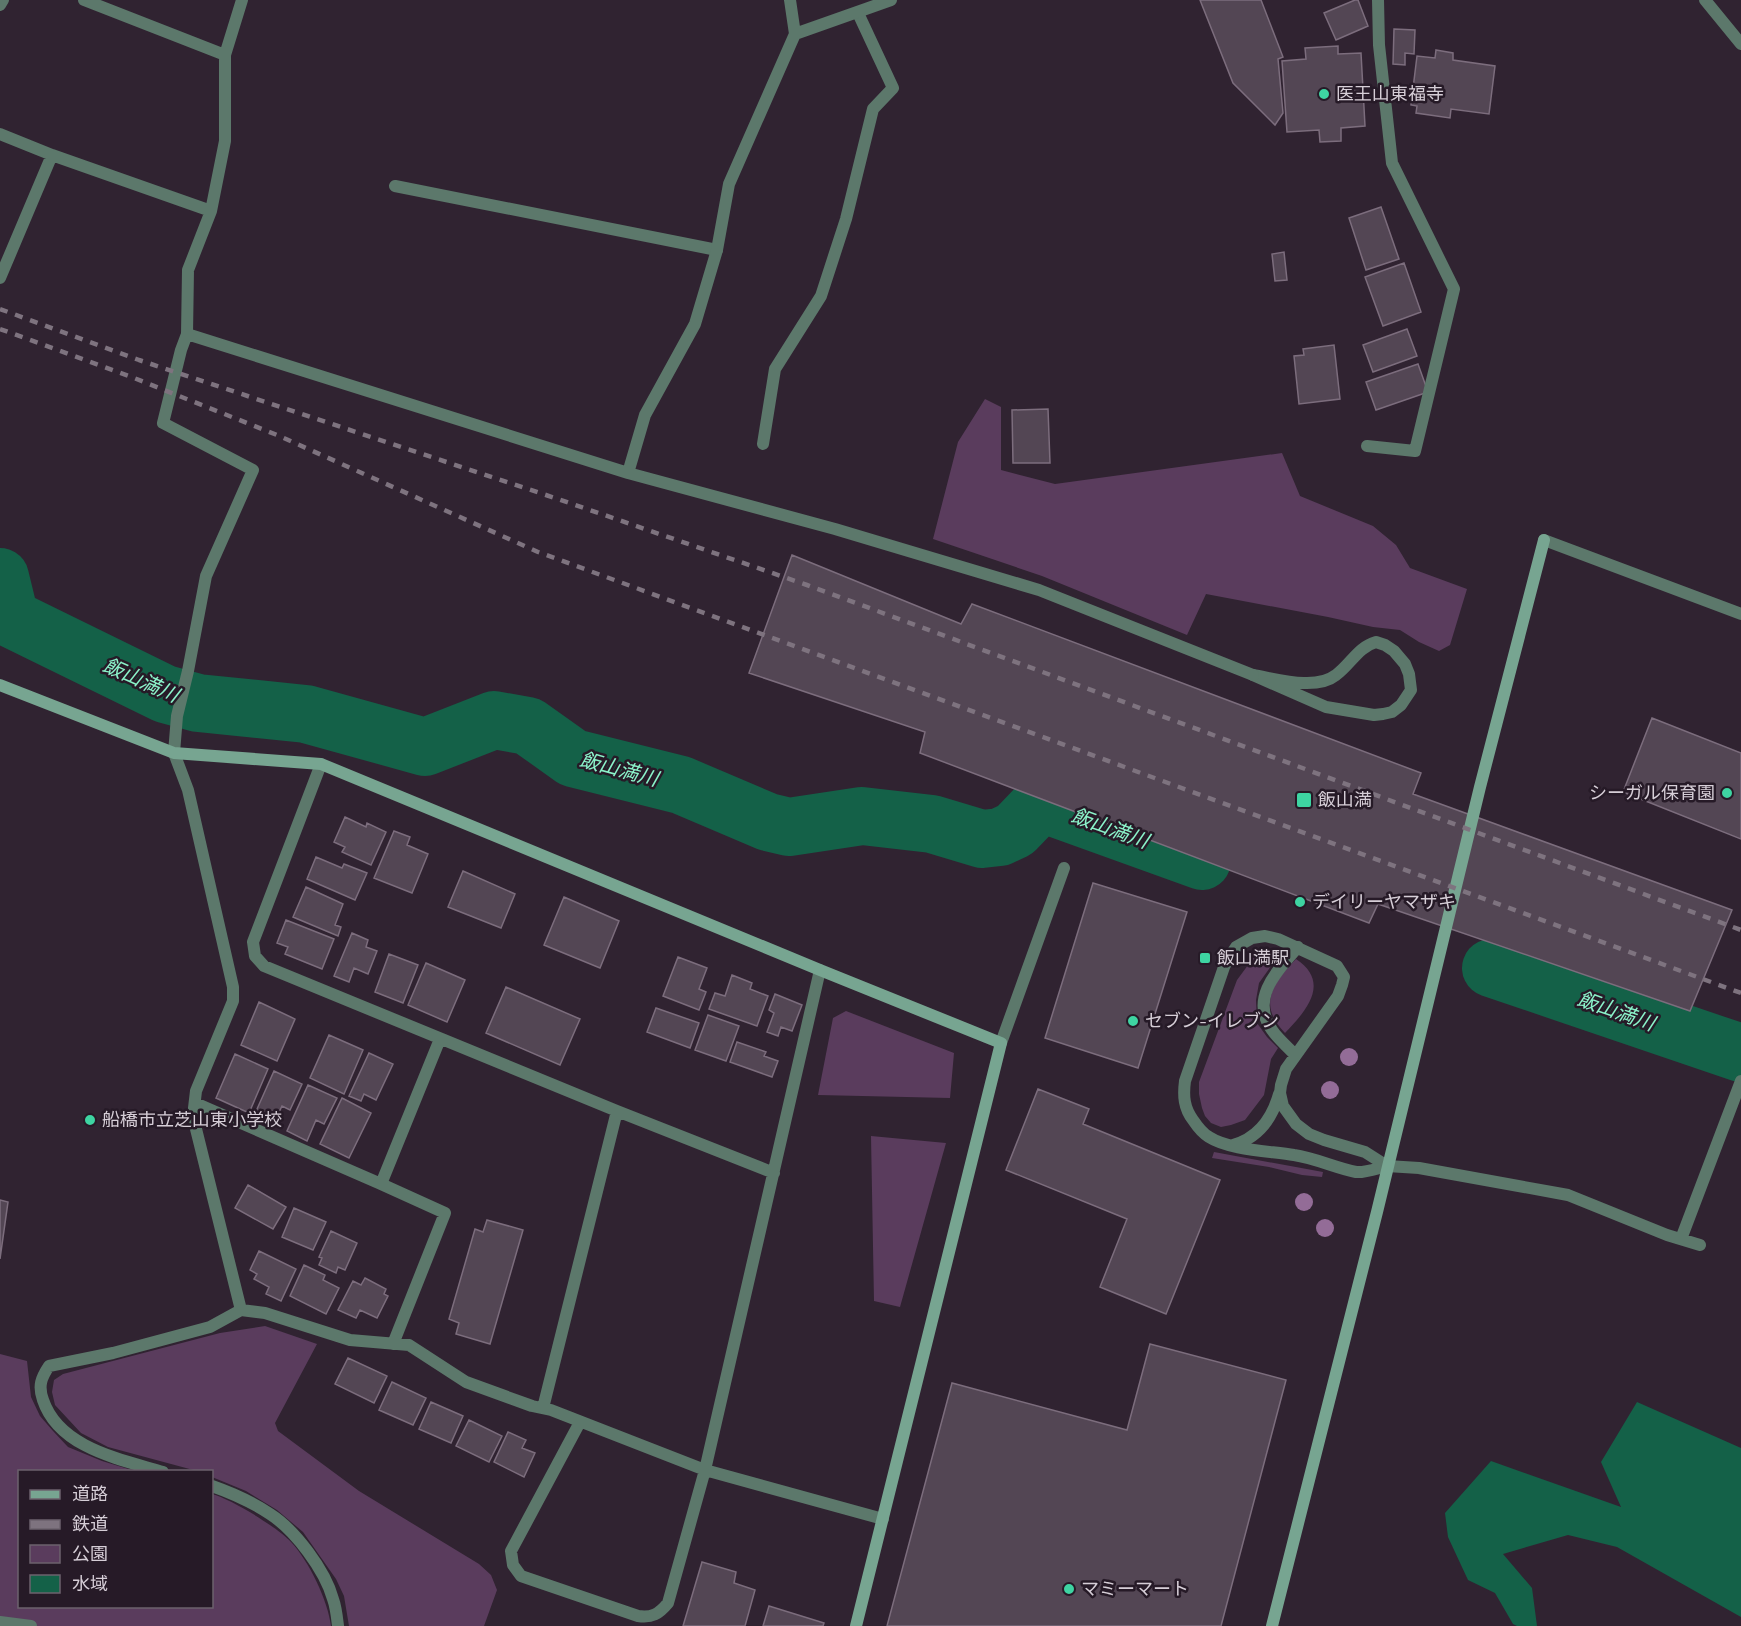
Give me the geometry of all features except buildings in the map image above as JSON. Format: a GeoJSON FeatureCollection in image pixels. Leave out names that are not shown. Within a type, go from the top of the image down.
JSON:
{"type":"FeatureCollection","features":[{"type":"Feature","properties":{"kind":"street"},"geometry":{"type":"LineString","coordinates":[[0,5],[3,0]]}},
{"type":"Feature","properties":{"kind":"street"},"geometry":{"type":"LineString","coordinates":[[85,0],[225,55]]}},
{"type":"Feature","properties":{"kind":"street"},"geometry":{"type":"LineString","coordinates":[[241,1310],[196,1129],[195,1103],[196,1091],[233,1001],[233,987],[188,790],[174,753],[177,716],[207,576],[253,470],[163,423],[187,334],[188,270],[211,211],[225,141],[225,55],[242,0]]}},
{"type":"Feature","properties":{"kind":"street"},"geometry":{"type":"LineString","coordinates":[[628,473],[645,415],[695,324],[717,250],[729,184],[795,34],[790,0]]}},
{"type":"Feature","properties":{"kind":"street"},"geometry":{"type":"LineString","coordinates":[[795,34],[891,0]]}},
{"type":"Feature","properties":{"kind":"street"},"geometry":{"type":"LineString","coordinates":[[1367,446],[1415,451],[1454,289],[1392,163],[1378,45],[1378,0]]}},
{"type":"Feature","properties":{"kind":"street"},"geometry":{"type":"LineString","coordinates":[[1705,0],[1741,44]]}},
{"type":"Feature","properties":{"kind":"street"},"geometry":{"type":"LineString","coordinates":[[763,444],[775,369],[821,296],[846,219],[873,109],[893,88],[858,13]]}},
{"type":"Feature","properties":{"kind":"street"},"geometry":{"type":"LineString","coordinates":[[0,134],[51,155],[211,211]]}},
{"type":"Feature","properties":{"kind":"street"},"geometry":{"type":"LineString","coordinates":[[0,278],[51,155]]}},
{"type":"Feature","properties":{"kind":"street"},"geometry":{"type":"LineString","coordinates":[[395,186],[717,250]]}},
{"type":"Feature","properties":{"kind":"street"},"geometry":{"type":"LineString","coordinates":[[187,334],[628,473],[835,529],[1039,590],[1326,706],[1374,715],[1392,712],[1401,705],[1411,690],[1405,664],[1394,651],[1376,642],[1367,645],[1336,675],[1322,682],[1307,683],[1253,675]]}},
{"type":"Feature","properties":{"kind":"street"},"geometry":{"type":"LineString","coordinates":[[1272,1626],[1480,787],[1544,540],[1741,614]]}},
{"type":"Feature","properties":{"kind":"street"},"geometry":{"type":"LineString","coordinates":[[0,685],[174,753],[321,764],[1001,1043]]}},
{"type":"Feature","properties":{"kind":"street"},"geometry":{"type":"LineString","coordinates":[[321,764],[253,942],[255,956],[264,966],[616,1111],[774,1173]]}},
{"type":"Feature","properties":{"kind":"street"},"geometry":{"type":"LineString","coordinates":[[856,1626],[1001,1043],[1064,868]]}},
{"type":"Feature","properties":{"kind":"street"},"geometry":{"type":"LineString","coordinates":[[1233,1145],[1245,1142],[1261,1128],[1275,1108],[1286,1069],[1338,996],[1344,977],[1337,966],[1298,947],[1265,936],[1252,938],[1236,947],[1224,967],[1189,1071],[1183,1097],[1188,1114],[1208,1137],[1222,1143],[1233,1145],[1319,1160],[1358,1172],[1387,1166],[1419,1168],[1568,1195],[1700,1245]]}},
{"type":"Feature","properties":{"kind":"street"},"geometry":{"type":"LineString","coordinates":[[1295,1055],[1272,1030],[1265,1016],[1264,1002],[1266,987],[1278,969],[1298,947]]}},
{"type":"Feature","properties":{"kind":"street"},"geometry":{"type":"LineString","coordinates":[[580,1422],[511,1551],[513,1565],[521,1576],[647,1618],[660,1613],[668,1603],[705,1470],[820,970]]}},
{"type":"Feature","properties":{"kind":"street"},"geometry":{"type":"LineString","coordinates":[[381,1184],[440,1039]]}},
{"type":"Feature","properties":{"kind":"street"},"geometry":{"type":"LineString","coordinates":[[1681,1239],[1741,1081]]}},
{"type":"Feature","properties":{"kind":"street"},"geometry":{"type":"LineString","coordinates":[[1280,1093],[1283,1106],[1296,1124],[1309,1134],[1365,1152],[1387,1166]]}},
{"type":"Feature","properties":{"kind":"street"},"geometry":{"type":"LineString","coordinates":[[195,1103],[445,1214],[393,1344]]}},
{"type":"Feature","properties":{"kind":"street"},"geometry":{"type":"LineString","coordinates":[[543,1408],[616,1111]]}},
{"type":"Feature","properties":{"kind":"street"},"geometry":{"type":"LineString","coordinates":[[156,1470],[106,1455],[77,1440],[58,1426],[47,1411],[40,1393],[42,1377],[49,1366],[113,1353],[210,1327],[241,1310],[265,1313],[350,1340],[409,1345],[466,1382],[502,1396],[543,1408],[705,1470],[883,1519]]}},
{"type":"Feature","properties":{"kind":"street"},"geometry":{"type":"LineString","coordinates":[[213,1486],[272,1515],[295,1537],[327,1583],[333,1597],[338,1626]]}},
{"type":"Feature","properties":{"kind":"street"},"geometry":{"type":"LineString","coordinates":[[0,1622],[31,1626]]}},
{"type":"Feature","properties":{"kind":"green space"},"geometry":{"type":"Polygon","coordinates":[[[985,399],[1001,407],[1001,470],[1055,484],[1282,453],[1300,496],[1373,526],[1396,545],[1410,568],[1467,589],[1450,645],[1439,651],[1400,630],[1373,627],[1206,594],[1187,635],[1042,576],[933,539],[958,442],[985,399]]]}},
{"type":"Feature","properties":{"kind":"green space"},"geometry":{"type":"Polygon","coordinates":[[[1273,949],[1281,952],[1259,983],[1256,1000],[1257,1023],[1278,1048],[1271,1059],[1264,1095],[1245,1120],[1221,1127],[1211,1123],[1205,1116],[1199,1094],[1199,1082],[1237,980],[1254,957],[1273,949]]]}},
{"type":"Feature","properties":{"kind":"green space"},"geometry":{"type":"Polygon","coordinates":[[[1296,959],[1307,968],[1314,987],[1307,1007],[1285,1033],[1272,1013],[1271,994],[1275,985],[1296,959]]]}},
{"type":"Feature","properties":{"kind":"green space"},"geometry":{"type":"Polygon","coordinates":[[[846,1011],[954,1053],[950,1098],[818,1095],[833,1018],[846,1011]]]}},
{"type":"Feature","properties":{"kind":"green space"},"geometry":{"type":"Polygon","coordinates":[[[871,1136],[946,1143],[900,1307],[874,1301],[871,1136]]]}},
{"type":"Feature","properties":{"kind":"green space"},"geometry":{"type":"Polygon","coordinates":[[[1214,1152],[1323,1172],[1322,1177],[1212,1158],[1214,1152]]]}},
{"type":"Feature","properties":{"kind":"green space"},"geometry":{"type":"Polygon","coordinates":[[[265,1326],[317,1344],[275,1423],[278,1431],[359,1491],[479,1564],[491,1575],[497,1590],[484,1626],[349,1626],[344,1596],[336,1579],[303,1532],[277,1510],[246,1491],[213,1477],[213,1470],[193,1470],[108,1447],[81,1433],[55,1405],[52,1392],[54,1380],[63,1374],[220,1333],[265,1326]]]}},
{"type":"Feature","properties":{"kind":"green space"},"geometry":{"type":"Polygon","coordinates":[[[0,1354],[27,1361],[31,1397],[40,1416],[68,1447],[132,1470],[18,1470],[18,1608],[213,1608],[213,1494],[253,1514],[291,1542],[317,1582],[331,1626],[0,1626],[0,1354]]]}},
{"type":"Feature","properties":{"kind":"water"},"geometry":{"type":"Polygon","coordinates":[[[1637,1402],[1741,1448],[1741,1617],[1617,1547],[1568,1535],[1503,1554],[1532,1588],[1537,1626],[1513,1624],[1495,1593],[1468,1580],[1448,1537],[1445,1513],[1491,1461],[1621,1507],[1601,1462],[1637,1402]]]}},
{"type":"Feature","properties":{"kind":"waterway","name":"飯山満川"},"geometry":{"type":"LineString","coordinates":[[0,577],[10,618],[165,694],[198,703],[306,714],[425,747],[494,720],[528,726],[573,758],[681,785],[768,822],[789,827],[862,816],[932,824],[982,839],[1000,837],[1015,830],[1041,803],[1202,861]]}},
{"type":"Feature","properties":{"kind":"waterway","name":"飯山満川"},"geometry":{"type":"LineString","coordinates":[[1491,968],[1741,1053]]}},
{"type":"Feature","properties":{"kind":"railway"},"geometry":{"type":"LineString","coordinates":[[0,309],[139,360],[558,499],[807,585],[1741,930]]}},
{"type":"Feature","properties":{"kind":"railway"},"geometry":{"type":"LineString","coordinates":[[0,329],[129,376],[277,435],[538,552],[1741,993]]}},
{"type":"Feature","properties":{"kind":"place","name":"医王山東福寺"},"geometry":{"type":"Point","coordinates":[1324,94]}},
{"type":"Feature","properties":{"kind":"place","name":"シーガル保育園"},"geometry":{"type":"Point","coordinates":[1727,793]}},
{"type":"Feature","properties":{"kind":"place","name":"飯山満"},"geometry":{"type":"Point","coordinates":[1304,800]}},
{"type":"Feature","properties":{"kind":"place","name":"デイリーヤマザキ"},"geometry":{"type":"Point","coordinates":[1300,902]}},
{"type":"Feature","properties":{"kind":"place","name":"飯山満駅"},"geometry":{"type":"Point","coordinates":[1205,958]}},
{"type":"Feature","properties":{"kind":"place","name":"セブン-イレブン"},"geometry":{"type":"Point","coordinates":[1133,1021]}},
{"type":"Feature","properties":{"kind":"place","name":"船橋市立芝山東小学校"},"geometry":{"type":"Point","coordinates":[90,1120]}},
{"type":"Feature","properties":{"kind":"place","name":"マミーマート"},"geometry":{"type":"Point","coordinates":[1069,1589]}}]}
